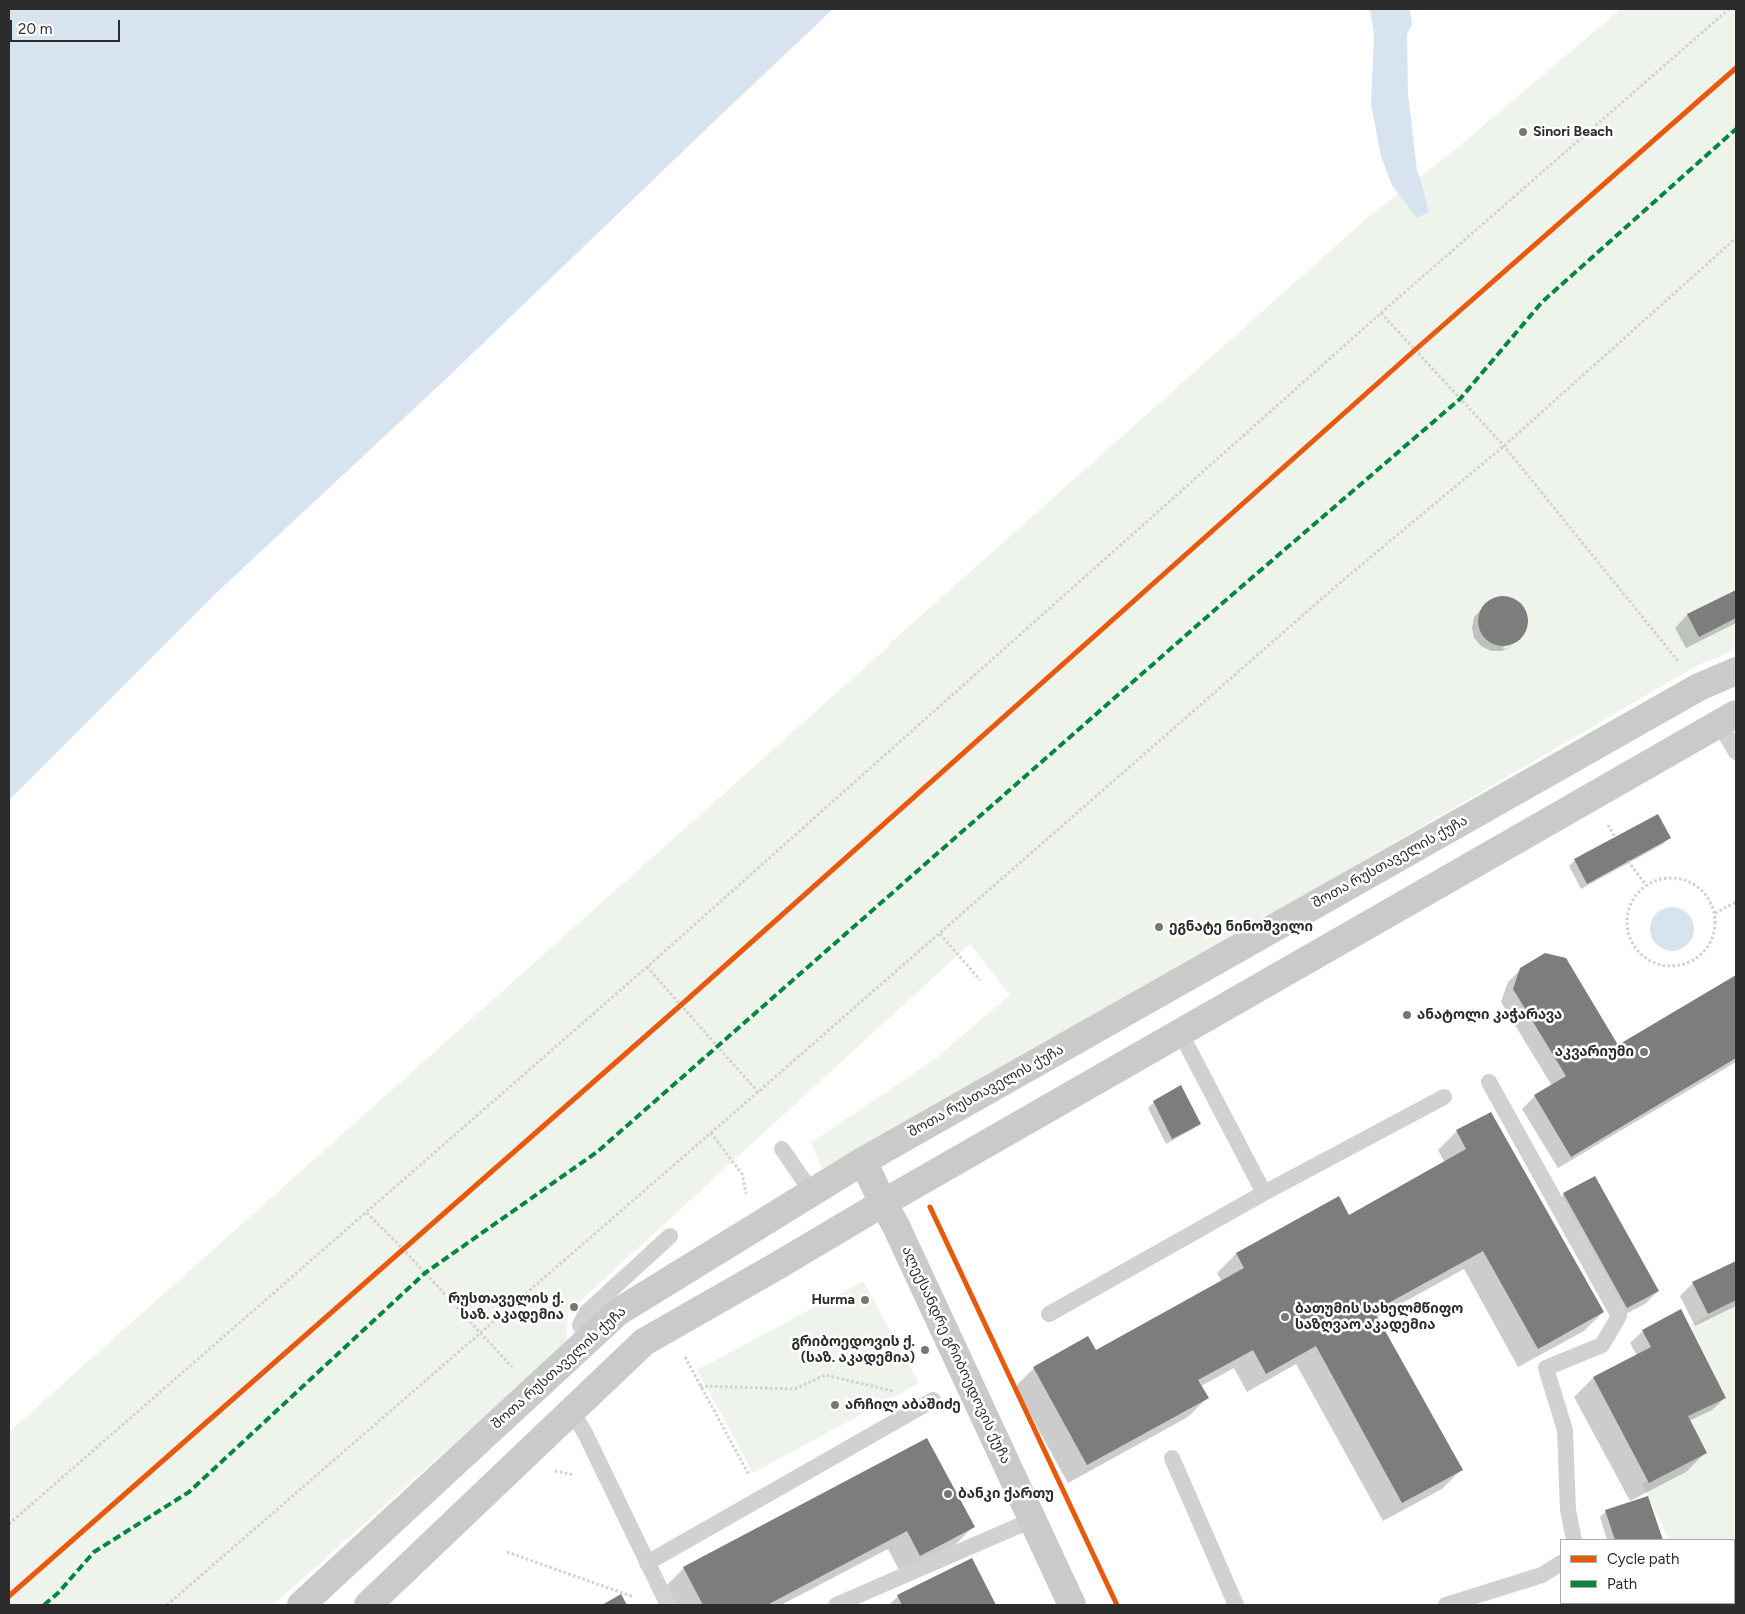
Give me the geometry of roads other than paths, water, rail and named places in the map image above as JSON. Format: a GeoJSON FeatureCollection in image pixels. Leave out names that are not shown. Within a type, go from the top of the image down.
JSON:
{"type":"FeatureCollection","features":[{"type":"Feature","properties":{"kind":"main road","name":"შოთა რუსთაველის ქუჩა"},"geometry":{"type":"LineString","coordinates":[[301,1605],[618,1312],[862,1161],[1700,687],[1736,671]]}},
{"type":"Feature","properties":{"kind":"main road"},"geometry":{"type":"LineString","coordinates":[[368,1605],[644,1342],[1728,719]]}},
{"type":"Feature","properties":{"kind":"main road","name":"ალექსანდრე გრიბოედოვის ქუჩა"},"geometry":{"type":"LineString","coordinates":[[862,1161],[896,1226],[1072,1605]]}},
{"type":"Feature","properties":{"kind":"lane"},"geometry":{"type":"LineString","coordinates":[[1728,719],[1736,752]]}},
{"type":"Feature","properties":{"kind":"lane"},"geometry":{"type":"LineString","coordinates":[[1181,1034],[1264,1193]]}},
{"type":"Feature","properties":{"kind":"lane"},"geometry":{"type":"LineString","coordinates":[[1489,1082],[1619,1316],[1602,1345],[1546,1368],[1565,1430],[1568,1510],[1574,1539]]}},
{"type":"Feature","properties":{"kind":"lane"},"geometry":{"type":"LineString","coordinates":[[1049,1314],[1264,1193],[1444,1097]]}},
{"type":"Feature","properties":{"kind":"lane"},"geometry":{"type":"LineString","coordinates":[[782,1149],[811,1191]]}},
{"type":"Feature","properties":{"kind":"lane"},"geometry":{"type":"LineString","coordinates":[[590,1338],[580,1326],[586,1313],[670,1236]]}},
{"type":"Feature","properties":{"kind":"lane"},"geometry":{"type":"LineString","coordinates":[[647,1563],[933,1400]]}},
{"type":"Feature","properties":{"kind":"lane"},"geometry":{"type":"LineString","coordinates":[[571,1411],[585,1433],[668,1605]]}},
{"type":"Feature","properties":{"kind":"lane"},"geometry":{"type":"LineString","coordinates":[[1172,1458],[1236,1605]]}},
{"type":"Feature","properties":{"kind":"lane"},"geometry":{"type":"LineString","coordinates":[[836,1605],[1032,1520]]}},
{"type":"Feature","properties":{"kind":"lane"},"geometry":{"type":"LineString","coordinates":[[1446,1605],[1542,1575],[1560,1564]]}},
{"type":"Feature","properties":{"kind":"place","name":"Sinori Beach"},"geometry":{"type":"Point","coordinates":[1523,132]}},
{"type":"Feature","properties":{"kind":"place","name":"ეგნატე ნინოშვილი"},"geometry":{"type":"Point","coordinates":[1159,927]}},
{"type":"Feature","properties":{"kind":"place","name":"ანატოლი კაჭარავა"},"geometry":{"type":"Point","coordinates":[1407,1015]}},
{"type":"Feature","properties":{"kind":"place","name":"აკვარიუმი"},"geometry":{"type":"Point","coordinates":[1644,1052]}},
{"type":"Feature","properties":{"kind":"place","name":"Hurma"},"geometry":{"type":"Point","coordinates":[865,1300]}},
{"type":"Feature","properties":{"kind":"place","name":"რუსთაველის ქ. საზ. აკადემია"},"geometry":{"type":"Point","coordinates":[574,1307]}},
{"type":"Feature","properties":{"kind":"place","name":"ბათუმის სახელმწიფო საზღვაო აკადემია"},"geometry":{"type":"Point","coordinates":[1285,1317]}},
{"type":"Feature","properties":{"kind":"place","name":"გრიბოედოვის ქ. (საზ. აკადემია)"},"geometry":{"type":"Point","coordinates":[925,1350]}},
{"type":"Feature","properties":{"kind":"place","name":"არჩილ აბაშიძე"},"geometry":{"type":"Point","coordinates":[835,1405]}},
{"type":"Feature","properties":{"kind":"place","name":"ბანკი ქართუ"},"geometry":{"type":"Point","coordinates":[948,1494]}}]}
